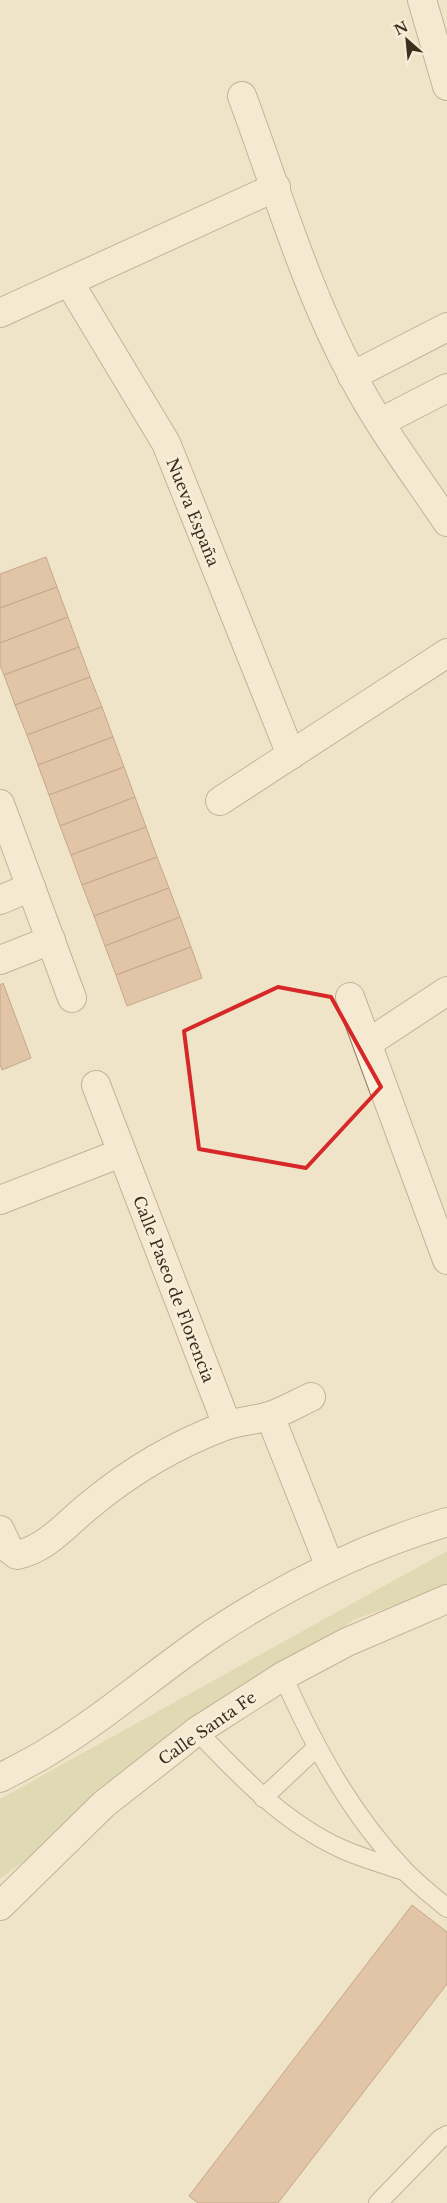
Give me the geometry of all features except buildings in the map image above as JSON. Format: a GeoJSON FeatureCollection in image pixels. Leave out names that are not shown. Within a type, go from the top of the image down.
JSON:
{"type":"FeatureCollection","features":[{"type":"Feature","properties":{"kind":"street"},"geometry":{"type":"LineString","coordinates":[[422,0],[447,86]]}},
{"type":"Feature","properties":{"kind":"street"},"geometry":{"type":"LineString","coordinates":[[242,96],[276,187],[304,272],[352,376],[447,522]]}},
{"type":"Feature","properties":{"kind":"street"},"geometry":{"type":"LineString","coordinates":[[0,313],[276,187]]}},
{"type":"Feature","properties":{"kind":"street","name":"Nueva España"},"geometry":{"type":"LineString","coordinates":[[69,282],[166,443],[290,755]]}},
{"type":"Feature","properties":{"kind":"street"},"geometry":{"type":"LineString","coordinates":[[352,376],[447,327]]}},
{"type":"Feature","properties":{"kind":"street"},"geometry":{"type":"LineString","coordinates":[[381,422],[447,388]]}},
{"type":"Feature","properties":{"kind":"street"},"geometry":{"type":"LineString","coordinates":[[220,801],[447,654]]}},
{"type":"Feature","properties":{"kind":"street"},"geometry":{"type":"LineString","coordinates":[[0,804],[72,998]]}},
{"type":"Feature","properties":{"kind":"street"},"geometry":{"type":"LineString","coordinates":[[0,900],[31,887]]}},
{"type":"Feature","properties":{"kind":"street"},"geometry":{"type":"LineString","coordinates":[[0,960],[51,940]]}},
{"type":"Feature","properties":{"kind":"street"},"geometry":{"type":"LineString","coordinates":[[368,1043],[447,991]]}},
{"type":"Feature","properties":{"kind":"street"},"geometry":{"type":"LineString","coordinates":[[350,998],[447,1260]]}},
{"type":"Feature","properties":{"kind":"street","name":"Calle Paseo de Florencia"},"geometry":{"type":"LineString","coordinates":[[96,1085],[227,1425]]}},
{"type":"Feature","properties":{"kind":"street"},"geometry":{"type":"LineString","coordinates":[[0,1200],[121,1153]]}},
{"type":"Feature","properties":{"kind":"street"},"geometry":{"type":"LineString","coordinates":[[0,1530],[9,1549],[17,1555],[30,1553],[92,1503],[138,1470],[184,1444],[227,1425],[270,1416],[312,1397]]}},
{"type":"Feature","properties":{"kind":"street"},"geometry":{"type":"LineString","coordinates":[[270,1416],[330,1567]]}},
{"type":"Feature","properties":{"kind":"street"},"geometry":{"type":"LineString","coordinates":[[0,1778],[47,1752],[214,1634],[330,1567],[418,1531],[447,1522]]}},
{"type":"Feature","properties":{"kind":"street","name":"Calle Santa Fe"},"geometry":{"type":"LineString","coordinates":[[0,1906],[104,1804],[197,1730],[283,1676],[347,1642],[447,1599]]}},
{"type":"Feature","properties":{"kind":"lane"},"geometry":{"type":"LineString","coordinates":[[283,1676],[316,1748],[354,1809],[404,1871],[447,1908]]}},
{"type":"Feature","properties":{"kind":"lane"},"geometry":{"type":"LineString","coordinates":[[197,1730],[263,1798],[291,1818],[342,1849],[404,1871]]}},
{"type":"Feature","properties":{"kind":"lane"},"geometry":{"type":"LineString","coordinates":[[263,1798],[316,1748]]}},
{"type":"Feature","properties":{"kind":"lane"},"geometry":{"type":"LineString","coordinates":[[378,2203],[440,2139],[447,2135]]}},
{"type":"Feature","properties":{"kind":"highlighted area"},"geometry":{"type":"Polygon","coordinates":[[[278,987],[331,997],[381,1087],[306,1168],[199,1149],[184,1031],[278,987]]]}},
{"type":"Feature","properties":{"kind":"green space"},"geometry":{"type":"Polygon","coordinates":[[[447,1551],[447,1587],[353,1620],[0,1879],[0,1799],[447,1551]]]}}]}
